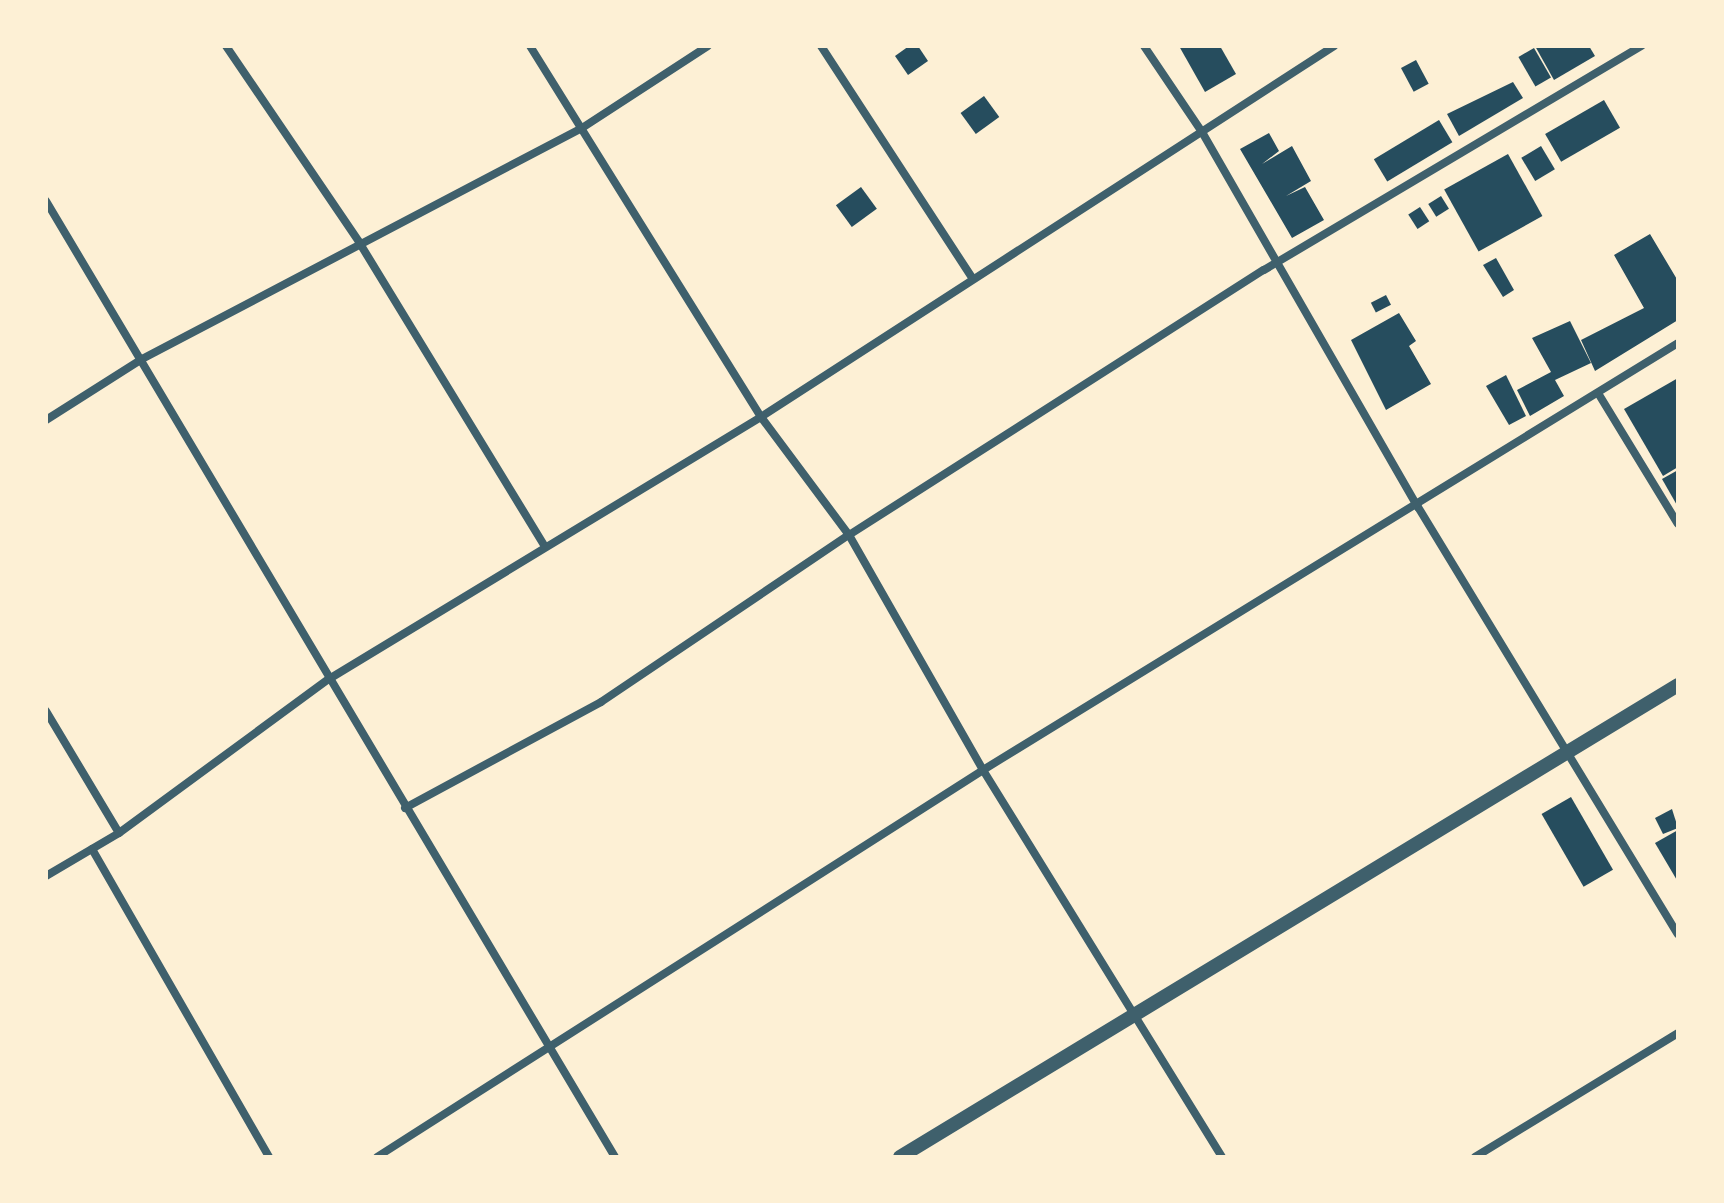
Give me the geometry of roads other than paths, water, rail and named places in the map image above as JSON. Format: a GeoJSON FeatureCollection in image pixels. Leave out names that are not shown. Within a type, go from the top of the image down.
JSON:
{"type":"FeatureCollection","features":[{"type":"Feature","properties":{"kind":"street"},"geometry":{"type":"LineString","coordinates":[[226,46],[359,242],[544,545]]}},
{"type":"Feature","properties":{"kind":"street"},"geometry":{"type":"LineString","coordinates":[[530,46],[761,417],[849,535],[983,770],[1222,1157]]}},
{"type":"Feature","properties":{"kind":"street"},"geometry":{"type":"LineString","coordinates":[[46,420],[142,359],[359,242],[582,128],[708,46]]}},
{"type":"Feature","properties":{"kind":"street"},"geometry":{"type":"LineString","coordinates":[[821,46],[972,278]]}},
{"type":"Feature","properties":{"kind":"street"},"geometry":{"type":"LineString","coordinates":[[1144,46],[1202,132],[1418,507],[1570,750],[1678,934]]}},
{"type":"Feature","properties":{"kind":"street"},"geometry":{"type":"LineString","coordinates":[[46,876],[119,833],[329,679],[544,545],[761,417],[1334,46]]}},
{"type":"Feature","properties":{"kind":"street"},"geometry":{"type":"LineString","coordinates":[[405,808],[601,702],[849,535],[1276,263],[1641,46]]}},
{"type":"Feature","properties":{"kind":"street"},"geometry":{"type":"LineString","coordinates":[[46,201],[615,1157]]}},
{"type":"Feature","properties":{"kind":"street"},"geometry":{"type":"LineString","coordinates":[[377,1157],[983,770],[1418,507],[1678,343]]}},
{"type":"Feature","properties":{"kind":"street"},"geometry":{"type":"LineString","coordinates":[[1598,393],[1678,524]]}},
{"type":"Feature","properties":{"kind":"street"},"geometry":{"type":"LineString","coordinates":[[900,1157],[1678,685]]}},
{"type":"Feature","properties":{"kind":"street"},"geometry":{"type":"LineString","coordinates":[[46,711],[119,833]]}},
{"type":"Feature","properties":{"kind":"street"},"geometry":{"type":"LineString","coordinates":[[92,849],[269,1157]]}},
{"type":"Feature","properties":{"kind":"street"},"geometry":{"type":"LineString","coordinates":[[1475,1157],[1678,1033]]}}]}
